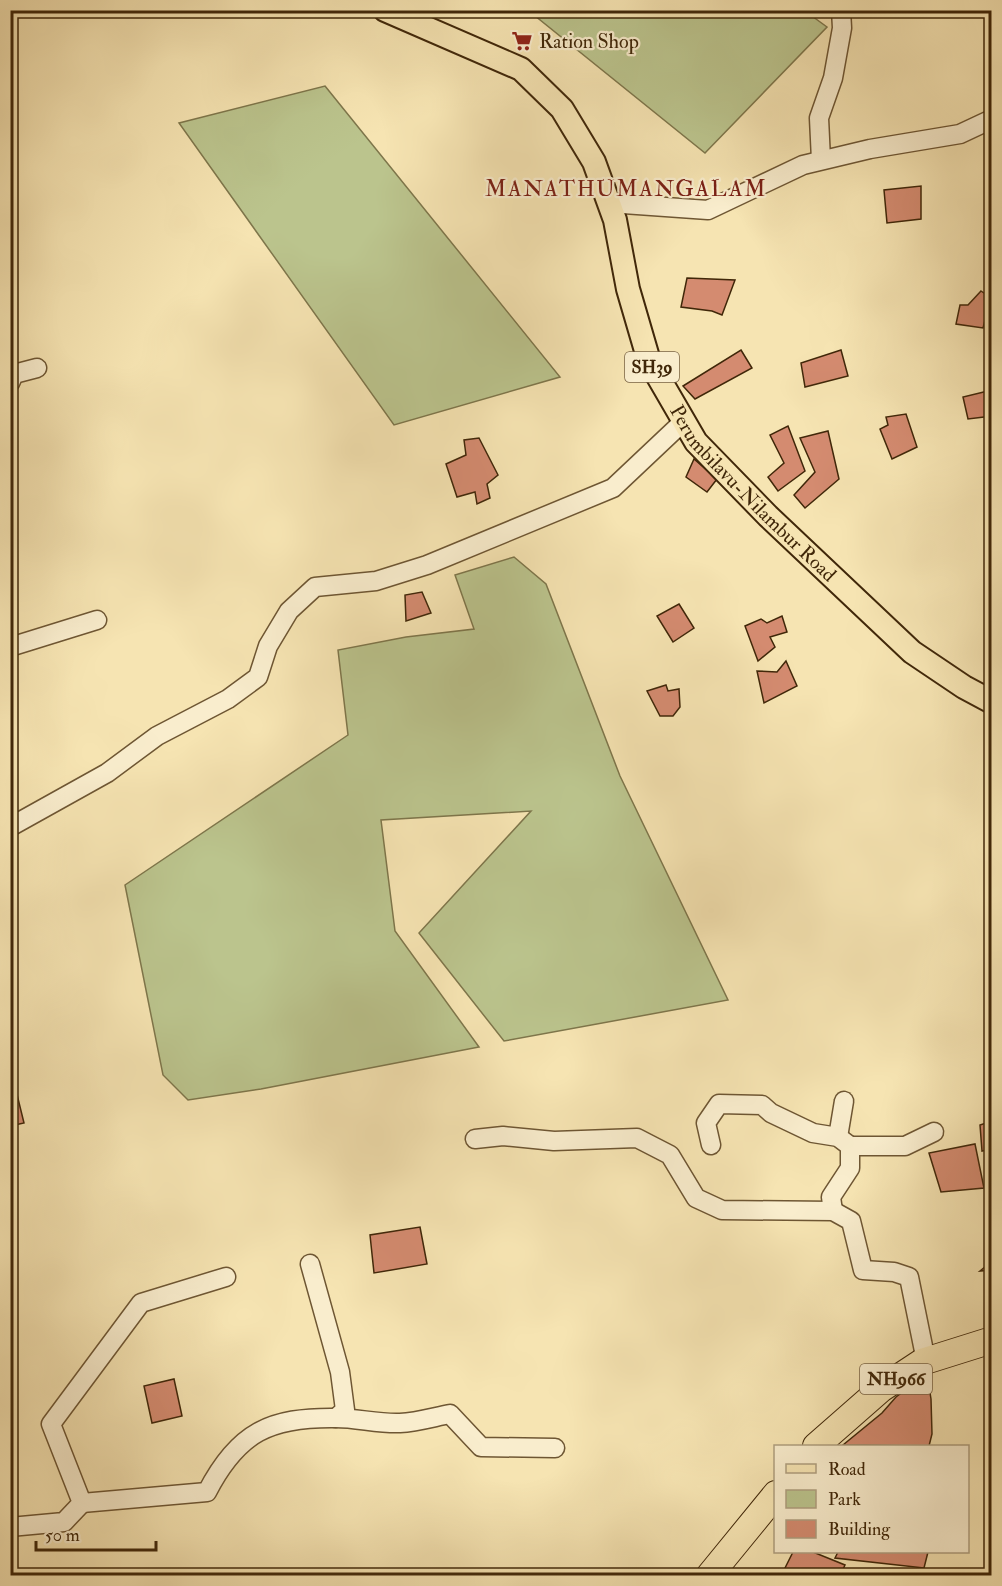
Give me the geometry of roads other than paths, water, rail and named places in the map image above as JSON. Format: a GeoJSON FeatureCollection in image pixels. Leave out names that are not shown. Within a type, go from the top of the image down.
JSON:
{"type":"FeatureCollection","features":[{"type":"Feature","properties":{"kind":"highway","name":"NH966"},"geometry":{"type":"LineString","coordinates":[[817,1445],[881,1389],[926,1361],[992,1340]]}},
{"type":"Feature","properties":{"kind":"highway"},"geometry":{"type":"LineString","coordinates":[[710,1575],[774,1496]]}},
{"type":"Feature","properties":{"kind":"main road","name":"Perumbilavu-Nilambur Road"},"geometry":{"type":"LineString","coordinates":[[385,10],[520,69],[562,109],[594,162],[615,220],[628,289],[649,361],[696,442],[768,516],[912,652],[964,687],[992,702]]}},
{"type":"Feature","properties":{"kind":"street"},"geometry":{"type":"LineString","coordinates":[[821,160],[819,118],[833,78],[842,28],[841,10]]}},
{"type":"Feature","properties":{"kind":"street"},"geometry":{"type":"LineString","coordinates":[[609,203],[708,210],[803,165],[870,149],[960,134],[992,118]]}},
{"type":"Feature","properties":{"kind":"street"},"geometry":{"type":"LineString","coordinates":[[10,383],[14,374],[37,368]]}},
{"type":"Feature","properties":{"kind":"street"},"geometry":{"type":"LineString","coordinates":[[10,827],[106,773],[157,736],[228,699],[258,677],[268,646],[289,611],[315,587],[376,581],[427,565],[613,488],[684,421]]}},
{"type":"Feature","properties":{"kind":"street"},"geometry":{"type":"LineString","coordinates":[[10,647],[97,620]]}},
{"type":"Feature","properties":{"kind":"street"},"geometry":{"type":"LineString","coordinates":[[833,1211],[831,1197],[850,1168],[844,1141],[844,1101]]}},
{"type":"Feature","properties":{"kind":"street"},"geometry":{"type":"LineString","coordinates":[[711,1145],[706,1123],[719,1104],[762,1105],[771,1113],[813,1133],[844,1141],[905,1146],[934,1132]]}},
{"type":"Feature","properties":{"kind":"street"},"geometry":{"type":"LineString","coordinates":[[475,1138],[504,1136],[554,1141],[637,1138],[670,1155],[696,1198],[722,1210],[833,1211],[851,1221],[863,1269],[894,1272],[909,1277],[926,1361]]}},
{"type":"Feature","properties":{"kind":"street"},"geometry":{"type":"LineString","coordinates":[[310,1264],[340,1372],[345,1410],[336,1418]]}},
{"type":"Feature","properties":{"kind":"street"},"geometry":{"type":"LineString","coordinates":[[82,1503],[51,1424],[141,1303],[226,1277]]}},
{"type":"Feature","properties":{"kind":"street"},"geometry":{"type":"LineString","coordinates":[[10,1527],[64,1522],[82,1503],[207,1492],[220,1467],[241,1443],[263,1428],[297,1420],[336,1418],[400,1423],[450,1414],[481,1447],[555,1448]]}},
{"type":"Feature","properties":{"kind":"place","name":"Ration Shop"},"geometry":{"type":"Point","coordinates":[522,41]}},
{"type":"Feature","properties":{"kind":"district","name":"MANATHUMANGALAM"},"geometry":{"type":"Point","coordinates":[626,188]}}]}
